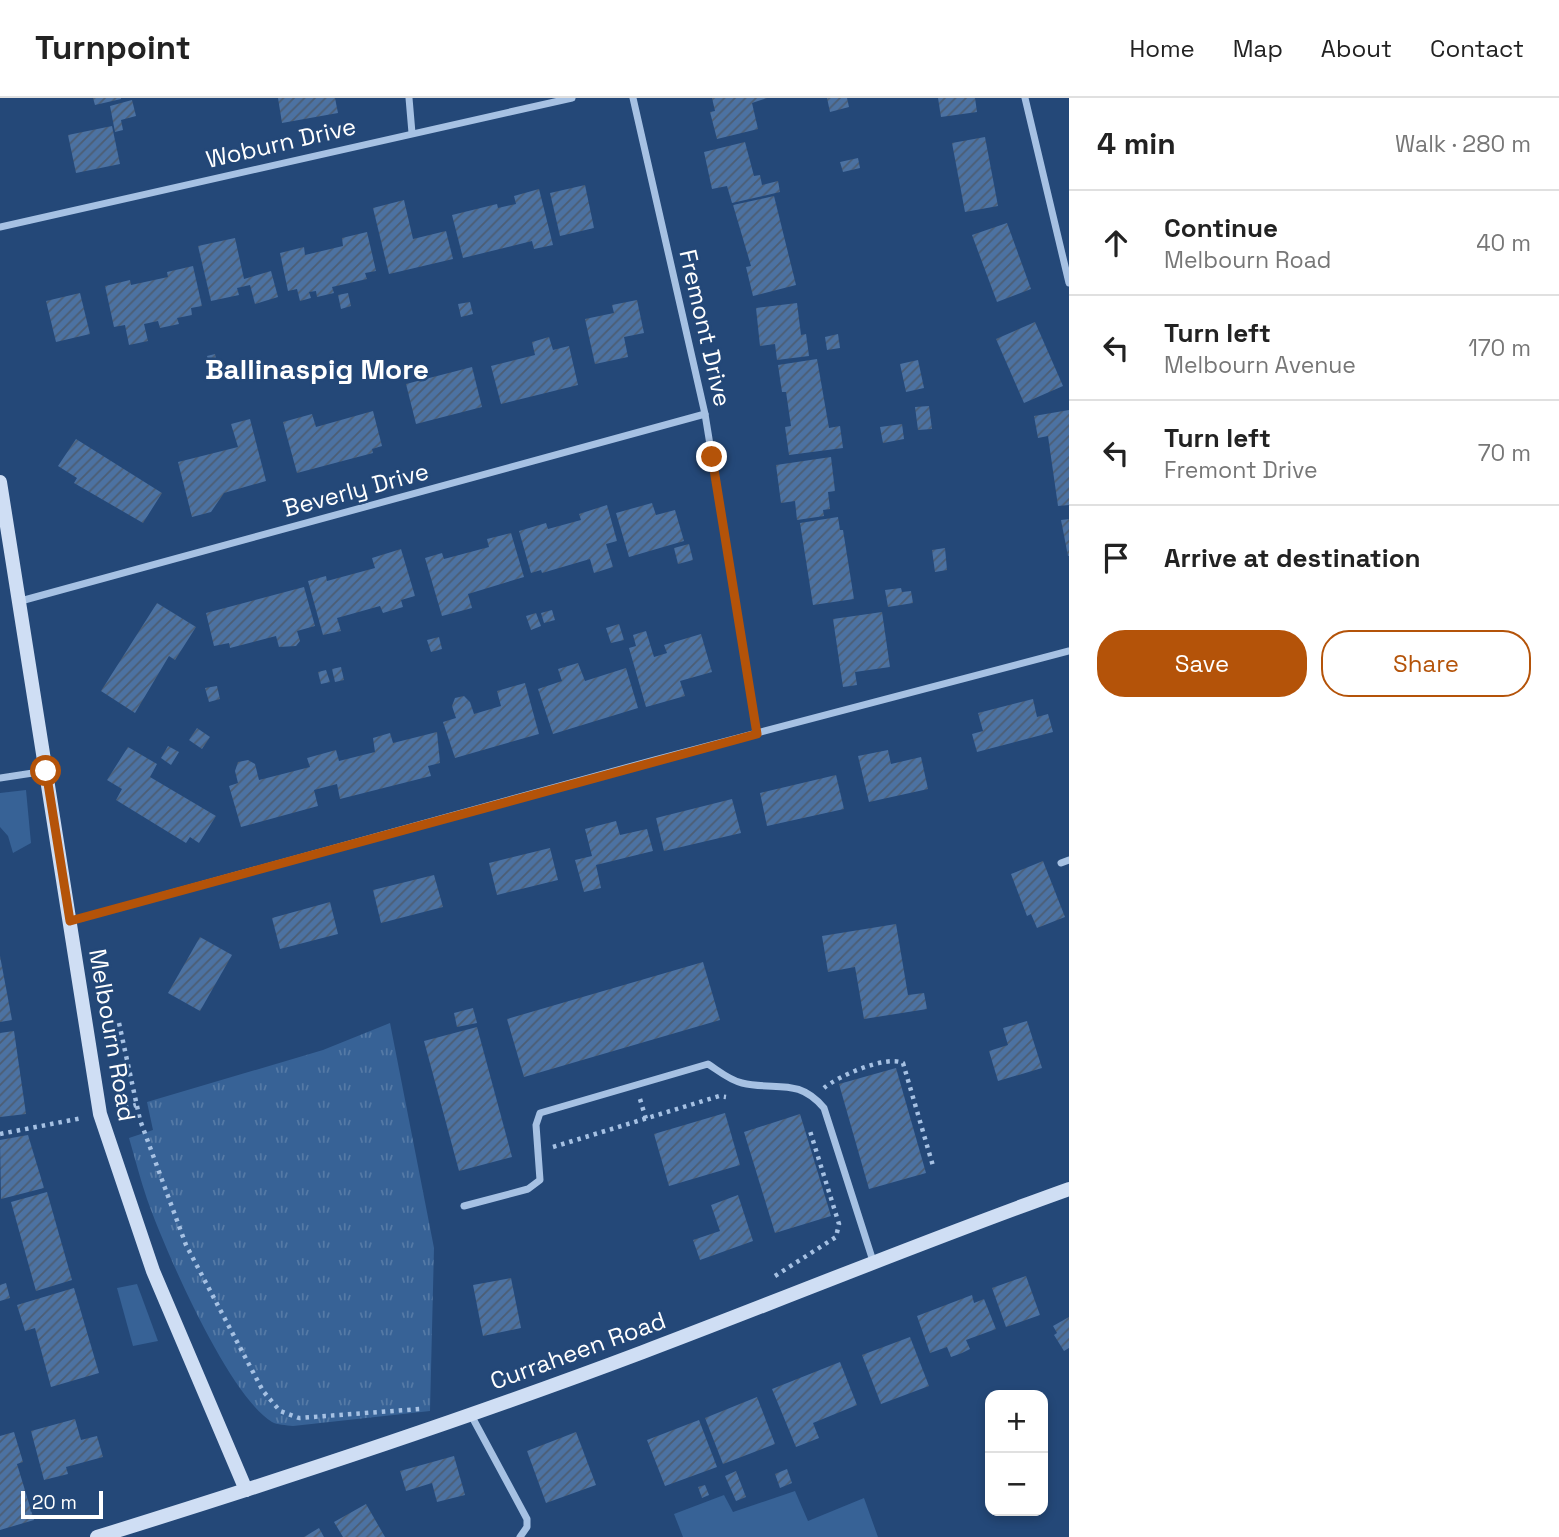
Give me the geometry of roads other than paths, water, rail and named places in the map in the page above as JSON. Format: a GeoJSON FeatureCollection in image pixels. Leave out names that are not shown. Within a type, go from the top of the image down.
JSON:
{"type":"FeatureCollection","features":[{"type":"Feature","properties":{"kind":"street"},"geometry":{"type":"LineString","coordinates":[[409,98],[412,133]]}},
{"type":"Feature","properties":{"kind":"street","name":"Woburn Drive"},"geometry":{"type":"LineString","coordinates":[[0,227],[572,98]]}},
{"type":"Feature","properties":{"kind":"street","name":"Fremont Drive"},"geometry":{"type":"LineString","coordinates":[[634,98],[705,414],[757,734]]}},
{"type":"Feature","properties":{"kind":"street"},"geometry":{"type":"LineString","coordinates":[[1025,98],[1069,283]]}},
{"type":"Feature","properties":{"kind":"street","name":"Beverly Drive"},"geometry":{"type":"LineString","coordinates":[[17,602],[705,414]]}},
{"type":"Feature","properties":{"kind":"street","name":"Melbourn Road"},"geometry":{"type":"LineString","coordinates":[[0,482],[97,1098],[109,1144],[153,1271],[246,1490]]}},
{"type":"Feature","properties":{"kind":"street"},"geometry":{"type":"LineString","coordinates":[[70,921],[1069,650]]}},
{"type":"Feature","properties":{"kind":"street"},"geometry":{"type":"LineString","coordinates":[[0,778],[46,771]]}},
{"type":"Feature","properties":{"kind":"street"},"geometry":{"type":"LineString","coordinates":[[464,1206],[535,1185],[541,1176],[536,1125],[540,1113],[545,1110],[700,1064],[708,1064],[737,1082],[796,1088],[815,1098],[824,1108],[873,1261]]}},
{"type":"Feature","properties":{"kind":"street","name":"Curraheen Road"},"geometry":{"type":"LineString","coordinates":[[97,1537],[471,1415],[643,1352],[873,1261],[1068,1191]]}},
{"type":"Feature","properties":{"kind":"street"},"geometry":{"type":"LineString","coordinates":[[471,1415],[527,1519],[527,1527],[520,1537]]}},
{"type":"Feature","properties":{"kind":"district","name":"Ballinaspig More"},"geometry":{"type":"Point","coordinates":[317,369]}}]}
